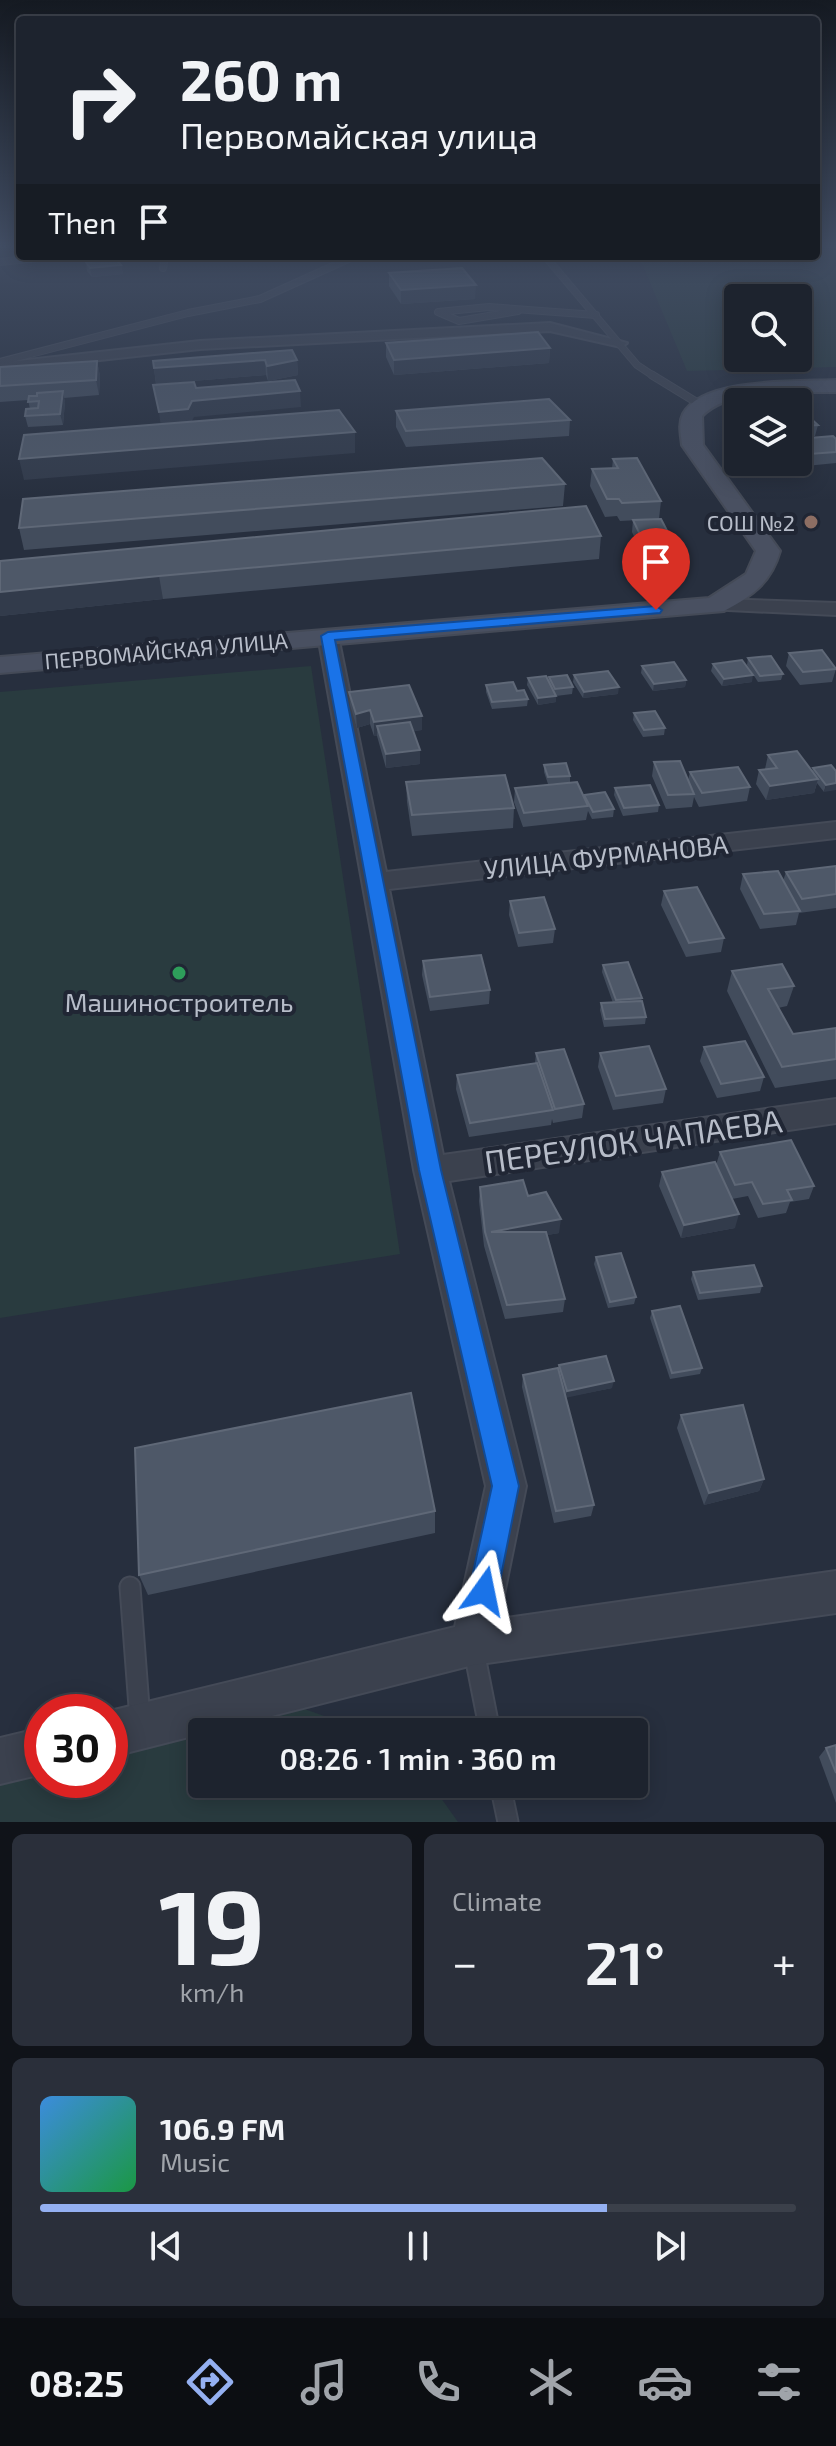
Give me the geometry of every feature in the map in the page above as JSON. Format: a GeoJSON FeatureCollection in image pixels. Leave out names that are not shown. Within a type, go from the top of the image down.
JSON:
{"type":"FeatureCollection","features":[{"type":"Feature","properties":{"kind":"main road"},"geometry":{"type":"LineString","coordinates":[[701,405],[723,395],[751,390],[836,386]]}},
{"type":"Feature","properties":{"kind":"main road","name":"ПЕРВОМАЙСКАЯ УЛИЦА"},"geometry":{"type":"LineString","coordinates":[[0,665],[715,605],[750,587],[764,571],[768,551],[693,445],[690,430],[692,415],[701,405]]}},
{"type":"Feature","properties":{"kind":"street"},"geometry":{"type":"LineString","coordinates":[[0,364],[200,345],[472,331]]}},
{"type":"Feature","properties":{"kind":"street"},"geometry":{"type":"LineString","coordinates":[[568,331],[621,343]]}},
{"type":"Feature","properties":{"kind":"street","name":"ПЕРВОМАЙСКАЯ УЛИЦА"},"geometry":{"type":"LineString","coordinates":[[715,605],[836,609]]}},
{"type":"Feature","properties":{"kind":"street"},"geometry":{"type":"LineString","coordinates":[[328,636],[430,1170],[506,1486],[473,1644]]}},
{"type":"Feature","properties":{"kind":"street","name":"УЛИЦА ФУРМАНОВА"},"geometry":{"type":"LineString","coordinates":[[375,882],[836,830]]}},
{"type":"Feature","properties":{"kind":"street","name":"ПЕРЕУЛОК ЧАПАЕВА"},"geometry":{"type":"LineString","coordinates":[[430,1170],[836,1111]]}},
{"type":"Feature","properties":{"kind":"street"},"geometry":{"type":"LineString","coordinates":[[128,1729],[473,1644],[836,1592]]}},
{"type":"Feature","properties":{"kind":"street"},"geometry":{"type":"LineString","coordinates":[[0,1761],[24,1755]]}},
{"type":"Feature","properties":{"kind":"lane"},"geometry":{"type":"LineString","coordinates":[[0,364],[122,331]]}},
{"type":"Feature","properties":{"kind":"lane"},"geometry":{"type":"LineString","coordinates":[[610,331],[649,376],[701,405]]}},
{"type":"Feature","properties":{"kind":"lane"},"geometry":{"type":"LineString","coordinates":[[126,1694],[130,1587]]}},
{"type":"Feature","properties":{"kind":"lane"},"geometry":{"type":"LineString","coordinates":[[473,1644],[487,1718]]}},
{"type":"Feature","properties":{"kind":"lane"},"geometry":{"type":"LineString","coordinates":[[503,1798],[508,1822]]}},
{"type":"Feature","properties":{"kind":"shaded area"},"geometry":{"type":"Polygon","coordinates":[[[670,331],[724,331],[724,370],[687,371],[670,331]]]}},
{"type":"Feature","properties":{"kind":"shaded area"},"geometry":{"type":"Polygon","coordinates":[[[812,331],[836,331],[836,367],[812,368],[812,331]]]}},
{"type":"Feature","properties":{"kind":"shaded area","name":"Машиностроитель"},"geometry":{"type":"Polygon","coordinates":[[[311,666],[400,1254],[0,1318],[0,692],[311,666]]]}},
{"type":"Feature","properties":{"kind":"shaded area"},"geometry":{"type":"Polygon","coordinates":[[[296,1706],[330,1718],[244,1718],[296,1706]]]}},
{"type":"Feature","properties":{"kind":"shaded area"},"geometry":{"type":"Polygon","coordinates":[[[188,1731],[188,1798],[441,1798],[458,1822],[0,1822],[0,1781],[24,1774],[24,1798],[128,1798],[128,1745],[188,1731]]]}},
{"type":"Feature","properties":{"kind":"building"},"geometry":{"type":"Polygon","coordinates":[[[538,332],[550,348],[394,360],[386,343],[538,332]]]}},
{"type":"Feature","properties":{"kind":"building"},"geometry":{"type":"Polygon","coordinates":[[[292,350],[297,360],[267,366],[265,360],[154,368],[153,361],[292,350]]]}},
{"type":"Feature","properties":{"kind":"building"},"geometry":{"type":"Polygon","coordinates":[[[97,361],[96,380],[0,386],[0,367],[97,361]]]}},
{"type":"Feature","properties":{"kind":"building"},"geometry":{"type":"Polygon","coordinates":[[[295,380],[300,391],[192,401],[188,409],[159,412],[153,385],[194,382],[196,388],[295,380]]]}},
{"type":"Feature","properties":{"kind":"building"},"geometry":{"type":"Polygon","coordinates":[[[63,391],[60,414],[25,416],[26,409],[38,408],[39,401],[28,402],[29,396],[63,391]]]}},
{"type":"Feature","properties":{"kind":"building"},"geometry":{"type":"Polygon","coordinates":[[[549,399],[570,420],[406,431],[396,411],[549,399]]]}},
{"type":"Feature","properties":{"kind":"building"},"geometry":{"type":"Polygon","coordinates":[[[339,410],[355,432],[19,459],[24,435],[339,410]]]}},
{"type":"Feature","properties":{"kind":"building"},"geometry":{"type":"Polygon","coordinates":[[[833,436],[836,452],[812,454],[812,438],[833,436]]]}},
{"type":"Feature","properties":{"kind":"building"},"geometry":{"type":"Polygon","coordinates":[[[542,458],[565,484],[19,528],[23,499],[542,458]]]}},
{"type":"Feature","properties":{"kind":"building"},"geometry":{"type":"Polygon","coordinates":[[[637,458],[661,501],[622,503],[619,499],[607,499],[592,469],[618,468],[613,459],[637,458]]]}},
{"type":"Feature","properties":{"kind":"building"},"geometry":{"type":"Polygon","coordinates":[[[586,506],[601,536],[0,592],[0,561],[586,506]]]}},
{"type":"Feature","properties":{"kind":"building"},"geometry":{"type":"Polygon","coordinates":[[[661,519],[673,542],[644,543],[633,520],[661,519]]]}},
{"type":"Feature","properties":{"kind":"building"},"geometry":{"type":"Polygon","coordinates":[[[672,561],[679,573],[661,574],[663,578],[651,578],[643,562],[672,561]]]}},
{"type":"Feature","properties":{"kind":"building"},"geometry":{"type":"Polygon","coordinates":[[[822,650],[836,669],[803,672],[789,653],[822,650]]]}},
{"type":"Feature","properties":{"kind":"building"},"geometry":{"type":"Polygon","coordinates":[[[771,656],[783,674],[760,676],[748,658],[771,656]]]}},
{"type":"Feature","properties":{"kind":"building"},"geometry":{"type":"Polygon","coordinates":[[[742,660],[753,675],[724,679],[713,664],[742,660]]]}},
{"type":"Feature","properties":{"kind":"building"},"geometry":{"type":"Polygon","coordinates":[[[674,662],[686,680],[654,684],[642,666],[674,662]]]}},
{"type":"Feature","properties":{"kind":"building"},"geometry":{"type":"Polygon","coordinates":[[[608,671],[619,687],[584,692],[574,675],[608,671]]]}},
{"type":"Feature","properties":{"kind":"building"},"geometry":{"type":"Polygon","coordinates":[[[567,675],[573,687],[555,689],[549,677],[567,675]]]}},
{"type":"Feature","properties":{"kind":"building"},"geometry":{"type":"Polygon","coordinates":[[[546,676],[556,696],[538,698],[528,678],[546,676]]]}},
{"type":"Feature","properties":{"kind":"building"},"geometry":{"type":"Polygon","coordinates":[[[513,682],[517,691],[524,690],[528,699],[492,702],[486,685],[513,682]]]}},
{"type":"Feature","properties":{"kind":"building"},"geometry":{"type":"Polygon","coordinates":[[[409,685],[422,716],[374,722],[370,710],[356,714],[349,692],[409,685]]]}},
{"type":"Feature","properties":{"kind":"building"},"geometry":{"type":"Polygon","coordinates":[[[655,711],[665,728],[644,730],[634,713],[655,711]]]}},
{"type":"Feature","properties":{"kind":"building"},"geometry":{"type":"Polygon","coordinates":[[[410,722],[420,750],[386,754],[377,726],[410,722]]]}},
{"type":"Feature","properties":{"kind":"building"},"geometry":{"type":"Polygon","coordinates":[[[797,751],[818,779],[770,786],[759,770],[777,768],[768,755],[797,751]]]}},
{"type":"Feature","properties":{"kind":"building"},"geometry":{"type":"Polygon","coordinates":[[[680,761],[694,794],[668,795],[654,762],[680,761]]]}},
{"type":"Feature","properties":{"kind":"building"},"geometry":{"type":"Polygon","coordinates":[[[566,763],[570,776],[548,777],[544,765],[566,763]]]}},
{"type":"Feature","properties":{"kind":"building"},"geometry":{"type":"Polygon","coordinates":[[[831,765],[836,771],[836,783],[826,785],[813,768],[831,765]]]}},
{"type":"Feature","properties":{"kind":"building"},"geometry":{"type":"Polygon","coordinates":[[[738,767],[750,787],[702,793],[690,772],[738,767]]]}},
{"type":"Feature","properties":{"kind":"building"},"geometry":{"type":"Polygon","coordinates":[[[505,775],[514,808],[412,815],[406,782],[505,775]]]}},
{"type":"Feature","properties":{"kind":"building"},"geometry":{"type":"Polygon","coordinates":[[[577,782],[588,806],[524,813],[515,788],[577,782]]]}},
{"type":"Feature","properties":{"kind":"building"},"geometry":{"type":"Polygon","coordinates":[[[650,785],[659,805],[624,808],[615,788],[650,785]]]}},
{"type":"Feature","properties":{"kind":"building"},"geometry":{"type":"Polygon","coordinates":[[[605,792],[614,809],[593,812],[584,795],[605,792]]]}},
{"type":"Feature","properties":{"kind":"building"},"geometry":{"type":"Polygon","coordinates":[[[836,866],[836,894],[802,899],[786,872],[836,866]]]}},
{"type":"Feature","properties":{"kind":"building"},"geometry":{"type":"Polygon","coordinates":[[[778,871],[800,911],[764,914],[743,874],[778,871]]]}},
{"type":"Feature","properties":{"kind":"building"},"geometry":{"type":"Polygon","coordinates":[[[697,887],[724,938],[689,943],[664,891],[697,887]]]}},
{"type":"Feature","properties":{"kind":"building"},"geometry":{"type":"Polygon","coordinates":[[[544,897],[555,929],[519,933],[510,901],[544,897]]]}},
{"type":"Feature","properties":{"kind":"building"},"geometry":{"type":"Polygon","coordinates":[[[481,955],[490,990],[430,997],[423,961],[481,955]]]}},
{"type":"Feature","properties":{"kind":"building"},"geometry":{"type":"Polygon","coordinates":[[[628,962],[642,998],[616,1000],[603,965],[628,962]]]}},
{"type":"Feature","properties":{"kind":"building"},"geometry":{"type":"Polygon","coordinates":[[[782,964],[794,986],[768,989],[793,1034],[836,1028],[836,1059],[782,1067],[732,971],[782,964]]]}},
{"type":"Feature","properties":{"kind":"building"},"geometry":{"type":"Polygon","coordinates":[[[642,1001],[646,1017],[605,1019],[601,1003],[642,1001]]]}},
{"type":"Feature","properties":{"kind":"building"},"geometry":{"type":"Polygon","coordinates":[[[745,1041],[764,1077],[721,1084],[704,1047],[745,1041]]]}},
{"type":"Feature","properties":{"kind":"building"},"geometry":{"type":"Polygon","coordinates":[[[649,1046],[666,1089],[616,1096],[600,1053],[649,1046]]]}},
{"type":"Feature","properties":{"kind":"building"},"geometry":{"type":"Polygon","coordinates":[[[564,1049],[584,1104],[555,1109],[536,1053],[564,1049]]]}},
{"type":"Feature","properties":{"kind":"building"},"geometry":{"type":"Polygon","coordinates":[[[537,1063],[553,1110],[470,1123],[457,1075],[537,1063]]]}},
{"type":"Feature","properties":{"kind":"building"},"geometry":{"type":"Polygon","coordinates":[[[791,1140],[814,1186],[787,1190],[792,1200],[763,1204],[752,1182],[735,1185],[720,1152],[791,1140]]]}},
{"type":"Feature","properties":{"kind":"building"},"geometry":{"type":"Polygon","coordinates":[[[715,1162],[739,1214],[684,1225],[662,1172],[715,1162]]]}},
{"type":"Feature","properties":{"kind":"building"},"geometry":{"type":"Polygon","coordinates":[[[523,1180],[528,1196],[546,1192],[561,1219],[491,1232],[546,1232],[565,1299],[507,1305],[485,1232],[480,1187],[523,1180]]]}},
{"type":"Feature","properties":{"kind":"building"},"geometry":{"type":"Polygon","coordinates":[[[621,1253],[636,1297],[610,1302],[596,1257],[621,1253]]]}},
{"type":"Feature","properties":{"kind":"building"},"geometry":{"type":"Polygon","coordinates":[[[754,1265],[762,1286],[700,1293],[693,1272],[754,1265]]]}},
{"type":"Feature","properties":{"kind":"building"},"geometry":{"type":"Polygon","coordinates":[[[680,1306],[702,1368],[672,1373],[652,1311],[680,1306]]]}},
{"type":"Feature","properties":{"kind":"building"},"geometry":{"type":"Polygon","coordinates":[[[606,1356],[614,1381],[567,1391],[559,1365],[606,1356]]]}},
{"type":"Feature","properties":{"kind":"building"},"geometry":{"type":"Polygon","coordinates":[[[558,1368],[594,1505],[556,1511],[523,1375],[558,1368]]]}},
{"type":"Feature","properties":{"kind":"building"},"geometry":{"type":"Polygon","coordinates":[[[411,1393],[435,1511],[139,1575],[135,1448],[411,1393]]]}},
{"type":"Feature","properties":{"kind":"building"},"geometry":{"type":"Polygon","coordinates":[[[743,1405],[764,1479],[709,1493],[681,1415],[743,1405]]]}},
{"type":"Feature","properties":{"kind":"building"},"geometry":{"type":"Polygon","coordinates":[[[836,1745],[836,1773],[826,1748],[836,1745]]]}},
{"type":"Feature","properties":{"kind":"place","name":"СОШ №2"},"geometry":{"type":"Point","coordinates":[811,522]}},
{"type":"Feature","properties":{"kind":"place","name":"Машиностроитель"},"geometry":{"type":"Point","coordinates":[179,973]}},
{"type":"Feature","properties":{"kind":"route"},"geometry":{"type":"LineString","coordinates":[[484,1591],[506,1486],[430,1170],[328,636],[656,610]]}}]}
